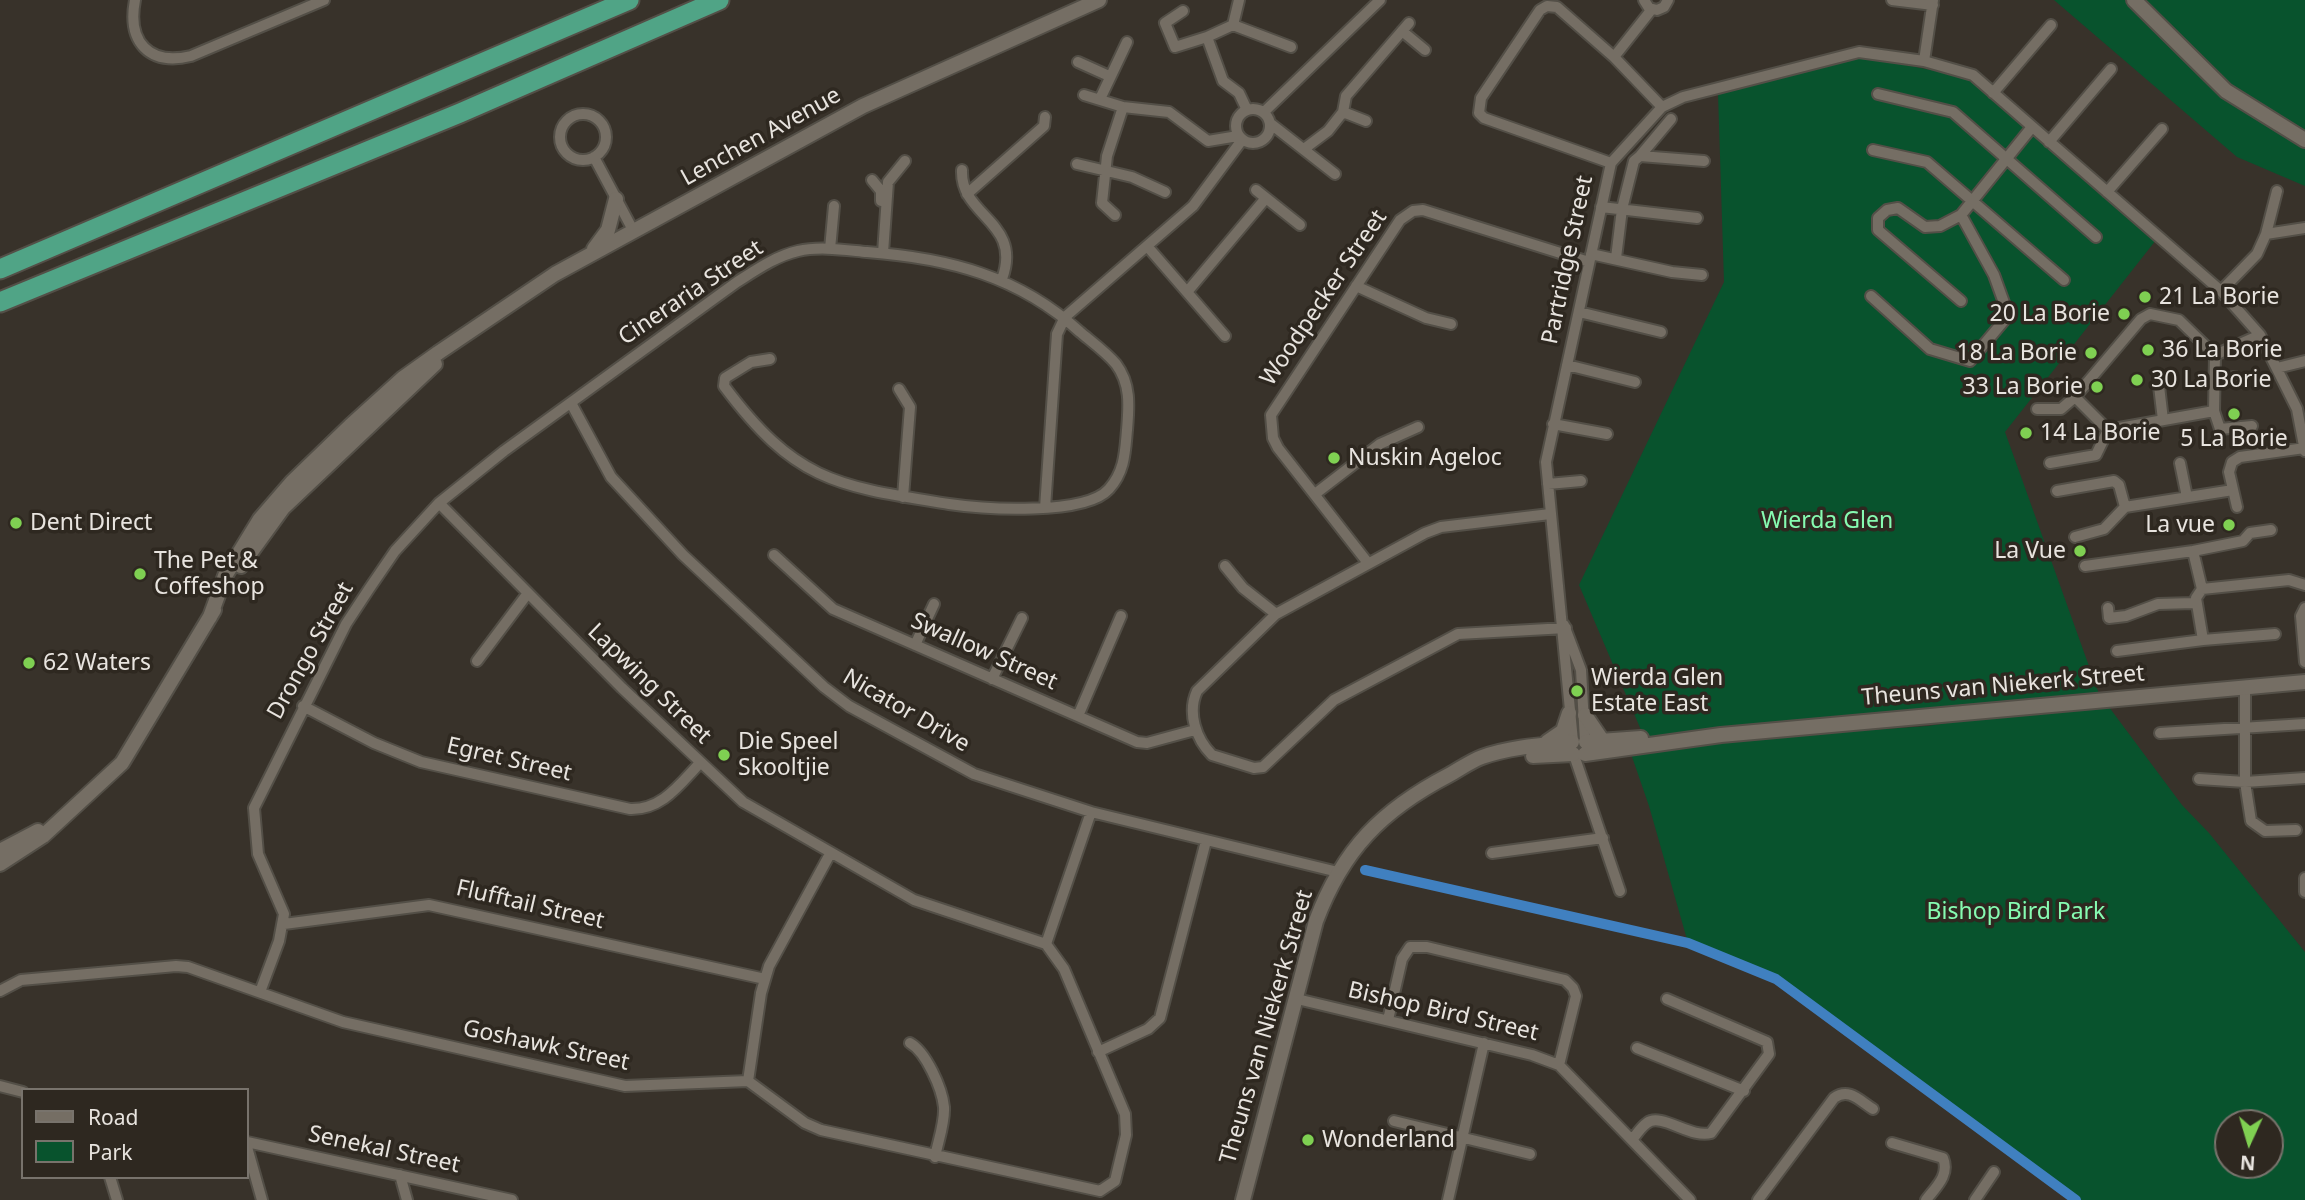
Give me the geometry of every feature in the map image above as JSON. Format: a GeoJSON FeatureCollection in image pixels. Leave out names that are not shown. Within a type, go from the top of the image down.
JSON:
{"type":"FeatureCollection","features":[{"type":"Feature","properties":{"kind":"highway"},"geometry":{"type":"LineString","coordinates":[[0,269],[629,0]]}},
{"type":"Feature","properties":{"kind":"highway"},"geometry":{"type":"LineString","coordinates":[[0,302],[460,113],[719,0]]}},
{"type":"Feature","properties":{"kind":"main road","name":"Lenchen Avenue"},"geometry":{"type":"LineString","coordinates":[[0,864],[25,850],[104,782],[138,742],[210,617],[222,582],[248,535],[292,482],[403,378],[524,294],[588,255],[863,106],[1099,0]]}},
{"type":"Feature","properties":{"kind":"main road"},"geometry":{"type":"LineString","coordinates":[[2134,0],[2226,91],[2305,140]]}},
{"type":"Feature","properties":{"kind":"main road"},"geometry":{"type":"LineString","coordinates":[[588,255],[608,230],[616,199]]}},
{"type":"Feature","properties":{"kind":"main road","name":"Theuns van Niekerk Street"},"geometry":{"type":"LineString","coordinates":[[1469,764],[1579,748],[2300,680]]}},
{"type":"Feature","properties":{"kind":"main road"},"geometry":{"type":"LineString","coordinates":[[1540,746],[1560,734],[1569,710]]}},
{"type":"Feature","properties":{"kind":"main road"},"geometry":{"type":"LineString","coordinates":[[1585,710],[1602,740]]}},
{"type":"Feature","properties":{"kind":"main road","name":"Theuns van Niekerk Street"},"geometry":{"type":"LineString","coordinates":[[1242,1200],[1316,921],[1338,872],[1362,838],[1385,816],[1422,789],[1494,753],[1540,746],[1579,748],[1602,740],[1721,735]]}},
{"type":"Feature","properties":{"kind":"main road","name":"Lenchen Avenue"},"geometry":{"type":"LineString","coordinates":[[0,850],[58,821]]}},
{"type":"Feature","properties":{"kind":"street"},"geometry":{"type":"LineString","coordinates":[[135,0],[133,28],[147,50],[158,58],[174,60],[191,56],[324,0]]}},
{"type":"Feature","properties":{"kind":"street"},"geometry":{"type":"LineString","coordinates":[[1233,25],[1239,0]]}},
{"type":"Feature","properties":{"kind":"street"},"geometry":{"type":"LineString","coordinates":[[1264,113],[1380,0]]}},
{"type":"Feature","properties":{"kind":"street"},"geometry":{"type":"LineString","coordinates":[[1644,0],[1652,9],[1661,9],[1668,0]]}},
{"type":"Feature","properties":{"kind":"street"},"geometry":{"type":"LineString","coordinates":[[1892,0],[1933,3],[1924,61]]}},
{"type":"Feature","properties":{"kind":"street"},"geometry":{"type":"LineString","coordinates":[[1611,163],[1484,118],[1479,108],[1482,98],[1541,10],[1547,6],[1557,7],[1614,57],[1662,107]]}},
{"type":"Feature","properties":{"kind":"street"},"geometry":{"type":"LineString","coordinates":[[1614,57],[1652,9]]}},
{"type":"Feature","properties":{"kind":"street"},"geometry":{"type":"LineString","coordinates":[[1183,11],[1165,23],[1175,47],[1233,25],[1291,47]]}},
{"type":"Feature","properties":{"kind":"street"},"geometry":{"type":"LineString","coordinates":[[1993,93],[2051,25]]}},
{"type":"Feature","properties":{"kind":"street"},"geometry":{"type":"LineString","coordinates":[[1304,149],[1328,131],[1343,112],[1346,96],[1405,27],[1425,50]]}},
{"type":"Feature","properties":{"kind":"street"},"geometry":{"type":"LineString","coordinates":[[1207,37],[1223,80],[1237,92],[1247,110]]}},
{"type":"Feature","properties":{"kind":"street"},"geometry":{"type":"LineString","coordinates":[[1100,99],[1127,43]]}},
{"type":"Feature","properties":{"kind":"street","name":"Partridge Street"},"geometry":{"type":"LineString","coordinates":[[1579,748],[1569,710],[1546,462],[1611,163],[1662,107],[1683,97],[1859,52],[1924,61],[1967,72],[2221,291],[2260,335],[2297,410],[2305,450]]}},
{"type":"Feature","properties":{"kind":"street"},"geometry":{"type":"LineString","coordinates":[[1078,62],[1109,76]]}},
{"type":"Feature","properties":{"kind":"street"},"geometry":{"type":"LineString","coordinates":[[2049,142],[2111,69]]}},
{"type":"Feature","properties":{"kind":"street"},"geometry":{"type":"LineString","coordinates":[[1878,94],[1951,110],[2096,237]]}},
{"type":"Feature","properties":{"kind":"street"},"geometry":{"type":"LineString","coordinates":[[1084,95],[1123,107],[1169,112],[1208,141],[1240,138],[1259,143],[1269,135],[1271,124]]}},
{"type":"Feature","properties":{"kind":"street"},"geometry":{"type":"LineString","coordinates":[[1115,215],[1102,205],[1107,156],[1123,107]]}},
{"type":"Feature","properties":{"kind":"street"},"geometry":{"type":"LineString","coordinates":[[1247,110],[1264,113],[1271,124],[1335,174]]}},
{"type":"Feature","properties":{"kind":"street"},"geometry":{"type":"LineString","coordinates":[[1240,138],[1236,124],[1247,110]]}},
{"type":"Feature","properties":{"kind":"street"},"geometry":{"type":"LineString","coordinates":[[1343,112],[1367,121]]}},
{"type":"Feature","properties":{"kind":"street"},"geometry":{"type":"LineString","coordinates":[[589,114],[604,125],[606,143],[594,158],[577,159],[563,148],[561,131],[571,117],[589,114]]}},
{"type":"Feature","properties":{"kind":"street"},"geometry":{"type":"LineString","coordinates":[[967,194],[1044,126],[1045,117]]}},
{"type":"Feature","properties":{"kind":"street"},"geometry":{"type":"LineString","coordinates":[[1616,258],[1622,209],[1634,161],[1671,119]]}},
{"type":"Feature","properties":{"kind":"street"},"geometry":{"type":"LineString","coordinates":[[1961,301],[1877,227],[1881,214],[1894,208],[1925,227],[1940,226],[1961,215],[2032,127]]}},
{"type":"Feature","properties":{"kind":"street"},"geometry":{"type":"LineString","coordinates":[[2107,192],[2162,129]]}},
{"type":"Feature","properties":{"kind":"street"},"geometry":{"type":"LineString","coordinates":[[1045,509],[1057,334],[1065,317],[1193,206],[1240,138]]}},
{"type":"Feature","properties":{"kind":"street"},"geometry":{"type":"LineString","coordinates":[[1873,150],[1924,160],[1974,199],[2064,280]]}},
{"type":"Feature","properties":{"kind":"street"},"geometry":{"type":"LineString","coordinates":[[1640,156],[1704,161]]}},
{"type":"Feature","properties":{"kind":"street"},"geometry":{"type":"LineString","coordinates":[[594,158],[634,232]]}},
{"type":"Feature","properties":{"kind":"street"},"geometry":{"type":"LineString","coordinates":[[881,253],[888,182],[905,161]]}},
{"type":"Feature","properties":{"kind":"street"},"geometry":{"type":"LineString","coordinates":[[1077,164],[1132,177],[1164,192]]}},
{"type":"Feature","properties":{"kind":"street"},"geometry":{"type":"LineString","coordinates":[[962,170],[962,186],[1006,243],[1008,263],[1002,279]]}},
{"type":"Feature","properties":{"kind":"street"},"geometry":{"type":"LineString","coordinates":[[872,180],[881,191],[881,253]]}},
{"type":"Feature","properties":{"kind":"street"},"geometry":{"type":"LineString","coordinates":[[1256,190],[1300,225]]}},
{"type":"Feature","properties":{"kind":"street"},"geometry":{"type":"LineString","coordinates":[[2221,291],[2257,254],[2266,234],[2277,191]]}},
{"type":"Feature","properties":{"kind":"street"},"geometry":{"type":"LineString","coordinates":[[1186,292],[1266,198]]}},
{"type":"Feature","properties":{"kind":"street"},"geometry":{"type":"LineString","coordinates":[[830,249],[834,206]]}},
{"type":"Feature","properties":{"kind":"street"},"geometry":{"type":"LineString","coordinates":[[1601,207],[1697,218]]}},
{"type":"Feature","properties":{"kind":"street","name":"Woodpecker Street"},"geometry":{"type":"LineString","coordinates":[[1368,563],[1278,448],[1273,438],[1271,415],[1400,220],[1413,211],[1423,210],[1590,258]]}},
{"type":"Feature","properties":{"kind":"street"},"geometry":{"type":"LineString","coordinates":[[1871,296],[1930,349],[1970,361],[2007,314],[1994,275],[1961,215]]}},
{"type":"Feature","properties":{"kind":"street"},"geometry":{"type":"LineString","coordinates":[[2266,234],[2305,228]]}},
{"type":"Feature","properties":{"kind":"street"},"geometry":{"type":"LineString","coordinates":[[1147,247],[1225,336]]}},
{"type":"Feature","properties":{"kind":"street","name":"Cineraria Street"},"geometry":{"type":"LineString","coordinates":[[571,403],[737,282],[771,261],[798,251],[830,249],[881,253],[944,261],[1002,279],[1065,317],[1114,362],[1128,387],[1122,470],[1108,490],[1097,497],[1045,509],[974,508],[848,485],[809,471],[760,433],[723,383],[725,378],[747,363],[770,359]]}},
{"type":"Feature","properties":{"kind":"street"},"geometry":{"type":"LineString","coordinates":[[1590,258],[1616,258],[1672,272],[1702,275]]}},
{"type":"Feature","properties":{"kind":"street"},"geometry":{"type":"LineString","coordinates":[[1356,286],[1426,318],[1451,324]]}},
{"type":"Feature","properties":{"kind":"street"},"geometry":{"type":"LineString","coordinates":[[1579,312],[1661,332]]}},
{"type":"Feature","properties":{"kind":"street"},"geometry":{"type":"LineString","coordinates":[[2037,409],[2061,409],[2075,397],[2141,319],[2150,314],[2179,320],[2215,355],[2214,411],[2220,429],[2252,426]]}},
{"type":"Feature","properties":{"kind":"street"},"geometry":{"type":"LineString","coordinates":[[1057,334],[1078,330]]}},
{"type":"Feature","properties":{"kind":"street"},"geometry":{"type":"LineString","coordinates":[[2215,355],[2260,335]]}},
{"type":"Feature","properties":{"kind":"street"},"geometry":{"type":"LineString","coordinates":[[2277,368],[2305,361]]}},
{"type":"Feature","properties":{"kind":"street"},"geometry":{"type":"LineString","coordinates":[[1567,365],[1635,382]]}},
{"type":"Feature","properties":{"kind":"street"},"geometry":{"type":"LineString","coordinates":[[2214,380],[2235,377]]}},
{"type":"Feature","properties":{"kind":"street"},"geometry":{"type":"LineString","coordinates":[[2159,386],[2163,420]]}},
{"type":"Feature","properties":{"kind":"street"},"geometry":{"type":"LineString","coordinates":[[899,389],[910,407],[903,497]]}},
{"type":"Feature","properties":{"kind":"street"},"geometry":{"type":"LineString","coordinates":[[2075,397],[2108,430]]}},
{"type":"Feature","properties":{"kind":"street","name":"Drongo Street"},"geometry":{"type":"LineString","coordinates":[[284,924],[282,905],[258,854],[253,814],[257,799],[346,624],[395,551],[439,503],[571,403]]}},
{"type":"Feature","properties":{"kind":"street","name":"Nicator Drive"},"geometry":{"type":"LineString","coordinates":[[571,403],[604,469],[618,485],[683,555],[829,692],[849,706],[974,774],[1091,812],[1338,872]]}},
{"type":"Feature","properties":{"kind":"street"},"geometry":{"type":"LineString","coordinates":[[2108,430],[2214,411]]}},
{"type":"Feature","properties":{"kind":"street"},"geometry":{"type":"LineString","coordinates":[[1553,424],[1607,434]]}},
{"type":"Feature","properties":{"kind":"street"},"geometry":{"type":"LineString","coordinates":[[1315,494],[1380,444],[1418,427]]}},
{"type":"Feature","properties":{"kind":"street"},"geometry":{"type":"LineString","coordinates":[[2050,463],[2096,455],[2108,430]]}},
{"type":"Feature","properties":{"kind":"street"},"geometry":{"type":"LineString","coordinates":[[2237,507],[2230,466],[2240,457],[2305,450]]}},
{"type":"Feature","properties":{"kind":"street"},"geometry":{"type":"LineString","coordinates":[[2180,463],[2187,497]]}},
{"type":"Feature","properties":{"kind":"street"},"geometry":{"type":"LineString","coordinates":[[1548,484],[1581,481]]}},
{"type":"Feature","properties":{"kind":"street"},"geometry":{"type":"LineString","coordinates":[[2057,491],[2114,481],[2119,485],[2125,507]]}},
{"type":"Feature","properties":{"kind":"street"},"geometry":{"type":"LineString","coordinates":[[2076,537],[2104,529],[2125,507],[2233,490]]}},
{"type":"Feature","properties":{"kind":"street","name":"Lapwing Street"},"geometry":{"type":"LineString","coordinates":[[439,503],[700,763],[751,808],[923,904],[1046,944]]}},
{"type":"Feature","properties":{"kind":"street"},"geometry":{"type":"LineString","coordinates":[[1550,514],[1441,527],[1368,563],[1276,614],[1197,691],[1193,708],[1195,730],[1212,755],[1254,768],[1263,767],[1334,700],[1458,634],[1562,626]]}},
{"type":"Feature","properties":{"kind":"street"},"geometry":{"type":"LineString","coordinates":[[2085,566],[2193,551],[2243,541],[2250,533],[2271,530]]}},
{"type":"Feature","properties":{"kind":"street"},"geometry":{"type":"LineString","coordinates":[[2193,551],[2202,589],[2194,603],[2203,640]]}},
{"type":"Feature","properties":{"kind":"street","name":"Swallow Street"},"geometry":{"type":"LineString","coordinates":[[774,555],[833,609],[1078,716],[1143,743],[1195,730]]}},
{"type":"Feature","properties":{"kind":"street"},"geometry":{"type":"LineString","coordinates":[[1225,566],[1243,588],[1276,614]]}},
{"type":"Feature","properties":{"kind":"street"},"geometry":{"type":"LineString","coordinates":[[2202,589],[2289,580],[2305,585]]}},
{"type":"Feature","properties":{"kind":"street"},"geometry":{"type":"LineString","coordinates":[[477,661],[527,593]]}},
{"type":"Feature","properties":{"kind":"street"},"geometry":{"type":"LineString","coordinates":[[2108,608],[2109,618],[2126,616],[2158,604],[2194,603]]}},
{"type":"Feature","properties":{"kind":"street"},"geometry":{"type":"LineString","coordinates":[[915,645],[934,604]]}},
{"type":"Feature","properties":{"kind":"street"},"geometry":{"type":"LineString","coordinates":[[2305,608],[2301,617],[2305,662]]}},
{"type":"Feature","properties":{"kind":"street"},"geometry":{"type":"LineString","coordinates":[[1078,716],[1121,616]]}},
{"type":"Feature","properties":{"kind":"street"},"geometry":{"type":"LineString","coordinates":[[992,679],[1022,618]]}},
{"type":"Feature","properties":{"kind":"street","name":"Partridge Street"},"geometry":{"type":"LineString","coordinates":[[1562,626],[1581,670],[1585,710],[1579,748]]}},
{"type":"Feature","properties":{"kind":"street"},"geometry":{"type":"LineString","coordinates":[[2118,651],[2275,634]]}},
{"type":"Feature","properties":{"kind":"street"},"geometry":{"type":"LineString","coordinates":[[2245,686],[2245,782],[2251,821],[2257,828],[2273,833],[2296,830]]}},
{"type":"Feature","properties":{"kind":"street","name":"Egret Street"},"geometry":{"type":"LineString","coordinates":[[303,706],[374,743],[421,762],[629,809],[641,809],[659,803],[700,763]]}},
{"type":"Feature","properties":{"kind":"street"},"geometry":{"type":"LineString","coordinates":[[1569,710],[1585,710]]}},
{"type":"Feature","properties":{"kind":"street"},"geometry":{"type":"LineString","coordinates":[[2160,733],[2305,724]]}},
{"type":"Feature","properties":{"kind":"street"},"geometry":{"type":"LineString","coordinates":[[1579,748],[1583,777],[1620,891]]}},
{"type":"Feature","properties":{"kind":"street"},"geometry":{"type":"LineString","coordinates":[[2199,779],[2245,782],[2305,778]]}},
{"type":"Feature","properties":{"kind":"street"},"geometry":{"type":"LineString","coordinates":[[830,854],[765,979],[748,1081],[812,1127],[935,1157],[1100,1191],[1115,1181],[1126,1126],[1125,1114],[1064,969],[1046,944],[1091,812]]}},
{"type":"Feature","properties":{"kind":"street"},"geometry":{"type":"LineString","coordinates":[[1492,853],[1603,838]]}},
{"type":"Feature","properties":{"kind":"street"},"geometry":{"type":"LineString","coordinates":[[1098,1052],[1148,1029],[1160,1018],[1206,841]]}},
{"type":"Feature","properties":{"kind":"street"},"geometry":{"type":"LineString","coordinates":[[2305,878],[2305,892]]}},
{"type":"Feature","properties":{"kind":"street","name":"Flufftail Street"},"geometry":{"type":"LineString","coordinates":[[284,924],[429,905],[765,979]]}},
{"type":"Feature","properties":{"kind":"street"},"geometry":{"type":"LineString","coordinates":[[260,992],[284,924]]}},
{"type":"Feature","properties":{"kind":"street"},"geometry":{"type":"LineString","coordinates":[[1388,1020],[1402,959],[1410,947],[1427,947],[1565,980],[1576,996],[1559,1065]]}},
{"type":"Feature","properties":{"kind":"street","name":"Goshawk Street"},"geometry":{"type":"LineString","coordinates":[[0,991],[21,981],[176,966],[203,971],[365,1028],[625,1086],[748,1081]]}},
{"type":"Feature","properties":{"kind":"street","name":"Bishop Bird Street"},"geometry":{"type":"LineString","coordinates":[[1297,999],[1484,1043],[1559,1065],[1690,1200]]}},
{"type":"Feature","properties":{"kind":"street"},"geometry":{"type":"LineString","coordinates":[[1632,1140],[1646,1123],[1656,1120],[1699,1135],[1711,1133],[1766,1059],[1770,1045],[1667,999]]}},
{"type":"Feature","properties":{"kind":"street"},"geometry":{"type":"LineString","coordinates":[[910,1043],[924,1056],[942,1100],[944,1112],[935,1157]]}},
{"type":"Feature","properties":{"kind":"street"},"geometry":{"type":"LineString","coordinates":[[1448,1200],[1484,1043]]}},
{"type":"Feature","properties":{"kind":"street"},"geometry":{"type":"LineString","coordinates":[[1637,1048],[1744,1091]]}},
{"type":"Feature","properties":{"kind":"street"},"geometry":{"type":"LineString","coordinates":[[0,1086],[21,1091]]}},
{"type":"Feature","properties":{"kind":"street"},"geometry":{"type":"LineString","coordinates":[[1758,1200],[1834,1098],[1840,1094],[1851,1094],[1872,1110]]}},
{"type":"Feature","properties":{"kind":"street"},"geometry":{"type":"LineString","coordinates":[[1394,1121],[1530,1154]]}},
{"type":"Feature","properties":{"kind":"street","name":"Senekal Street"},"geometry":{"type":"LineString","coordinates":[[248,1142],[512,1200]]}},
{"type":"Feature","properties":{"kind":"street"},"geometry":{"type":"LineString","coordinates":[[1892,1143],[1943,1158],[1943,1178],[1926,1200]]}},
{"type":"Feature","properties":{"kind":"street"},"geometry":{"type":"LineString","coordinates":[[248,1151],[262,1200]]}},
{"type":"Feature","properties":{"kind":"street"},"geometry":{"type":"LineString","coordinates":[[1975,1200],[1994,1172]]}},
{"type":"Feature","properties":{"kind":"street"},"geometry":{"type":"LineString","coordinates":[[400,1175],[407,1200]]}},
{"type":"Feature","properties":{"kind":"street"},"geometry":{"type":"LineString","coordinates":[[111,1179],[117,1200]]}},
{"type":"Feature","properties":{"kind":"green space"},"geometry":{"type":"Polygon","coordinates":[[[2054,0],[2305,0],[2305,186],[2237,157],[2054,0]]]}},
{"type":"Feature","properties":{"kind":"green space","name":"Wierda Glen"},"geometry":{"type":"Polygon","coordinates":[[[1858,55],[1969,78],[2156,240],[2005,432],[2099,694],[1644,737],[1579,585],[1724,282],[1718,93],[1858,55]]]}},
{"type":"Feature","properties":{"kind":"green space","name":"Bishop Bird Park"},"geometry":{"type":"Polygon","coordinates":[[[2103,699],[2182,805],[2209,833],[2305,952],[2305,1200],[2076,1200],[1776,979],[1688,943],[1649,806],[1630,751],[1682,743],[1928,726],[2103,699]]]}},
{"type":"Feature","properties":{"kind":"waterway"},"geometry":{"type":"LineString","coordinates":[[1365,870],[1688,943],[1776,979],[2076,1200]]}},
{"type":"Feature","properties":{"kind":"place","name":"21 La Borie"},"geometry":{"type":"Point","coordinates":[2145,297]}},
{"type":"Feature","properties":{"kind":"place","name":"20 La Borie"},"geometry":{"type":"Point","coordinates":[2124,314]}},
{"type":"Feature","properties":{"kind":"place","name":"36 La Borie"},"geometry":{"type":"Point","coordinates":[2148,350]}},
{"type":"Feature","properties":{"kind":"place","name":"18 La Borie"},"geometry":{"type":"Point","coordinates":[2091,353]}},
{"type":"Feature","properties":{"kind":"place","name":"30 La Borie"},"geometry":{"type":"Point","coordinates":[2137,380]}},
{"type":"Feature","properties":{"kind":"place","name":"33 La Borie"},"geometry":{"type":"Point","coordinates":[2097,387]}},
{"type":"Feature","properties":{"kind":"place","name":"5 La Borie"},"geometry":{"type":"Point","coordinates":[2234,414]}},
{"type":"Feature","properties":{"kind":"place","name":"14 La Borie"},"geometry":{"type":"Point","coordinates":[2026,433]}},
{"type":"Feature","properties":{"kind":"place","name":"Nuskin Ageloc"},"geometry":{"type":"Point","coordinates":[1334,458]}},
{"type":"Feature","properties":{"kind":"place","name":"Dent Direct"},"geometry":{"type":"Point","coordinates":[16,523]}},
{"type":"Feature","properties":{"kind":"place","name":"La vue"},"geometry":{"type":"Point","coordinates":[2229,525]}},
{"type":"Feature","properties":{"kind":"place","name":"La Vue"},"geometry":{"type":"Point","coordinates":[2080,551]}},
{"type":"Feature","properties":{"kind":"place","name":"The Pet & Coffeshop"},"geometry":{"type":"Point","coordinates":[140,574]}},
{"type":"Feature","properties":{"kind":"place","name":"62 Waters"},"geometry":{"type":"Point","coordinates":[29,663]}},
{"type":"Feature","properties":{"kind":"place","name":"Wierda Glen Estate East"},"geometry":{"type":"Point","coordinates":[1577,691]}},
{"type":"Feature","properties":{"kind":"place","name":"Die Speel Skooltjie"},"geometry":{"type":"Point","coordinates":[724,755]}},
{"type":"Feature","properties":{"kind":"place","name":"Wonderland"},"geometry":{"type":"Point","coordinates":[1308,1140]}}]}
